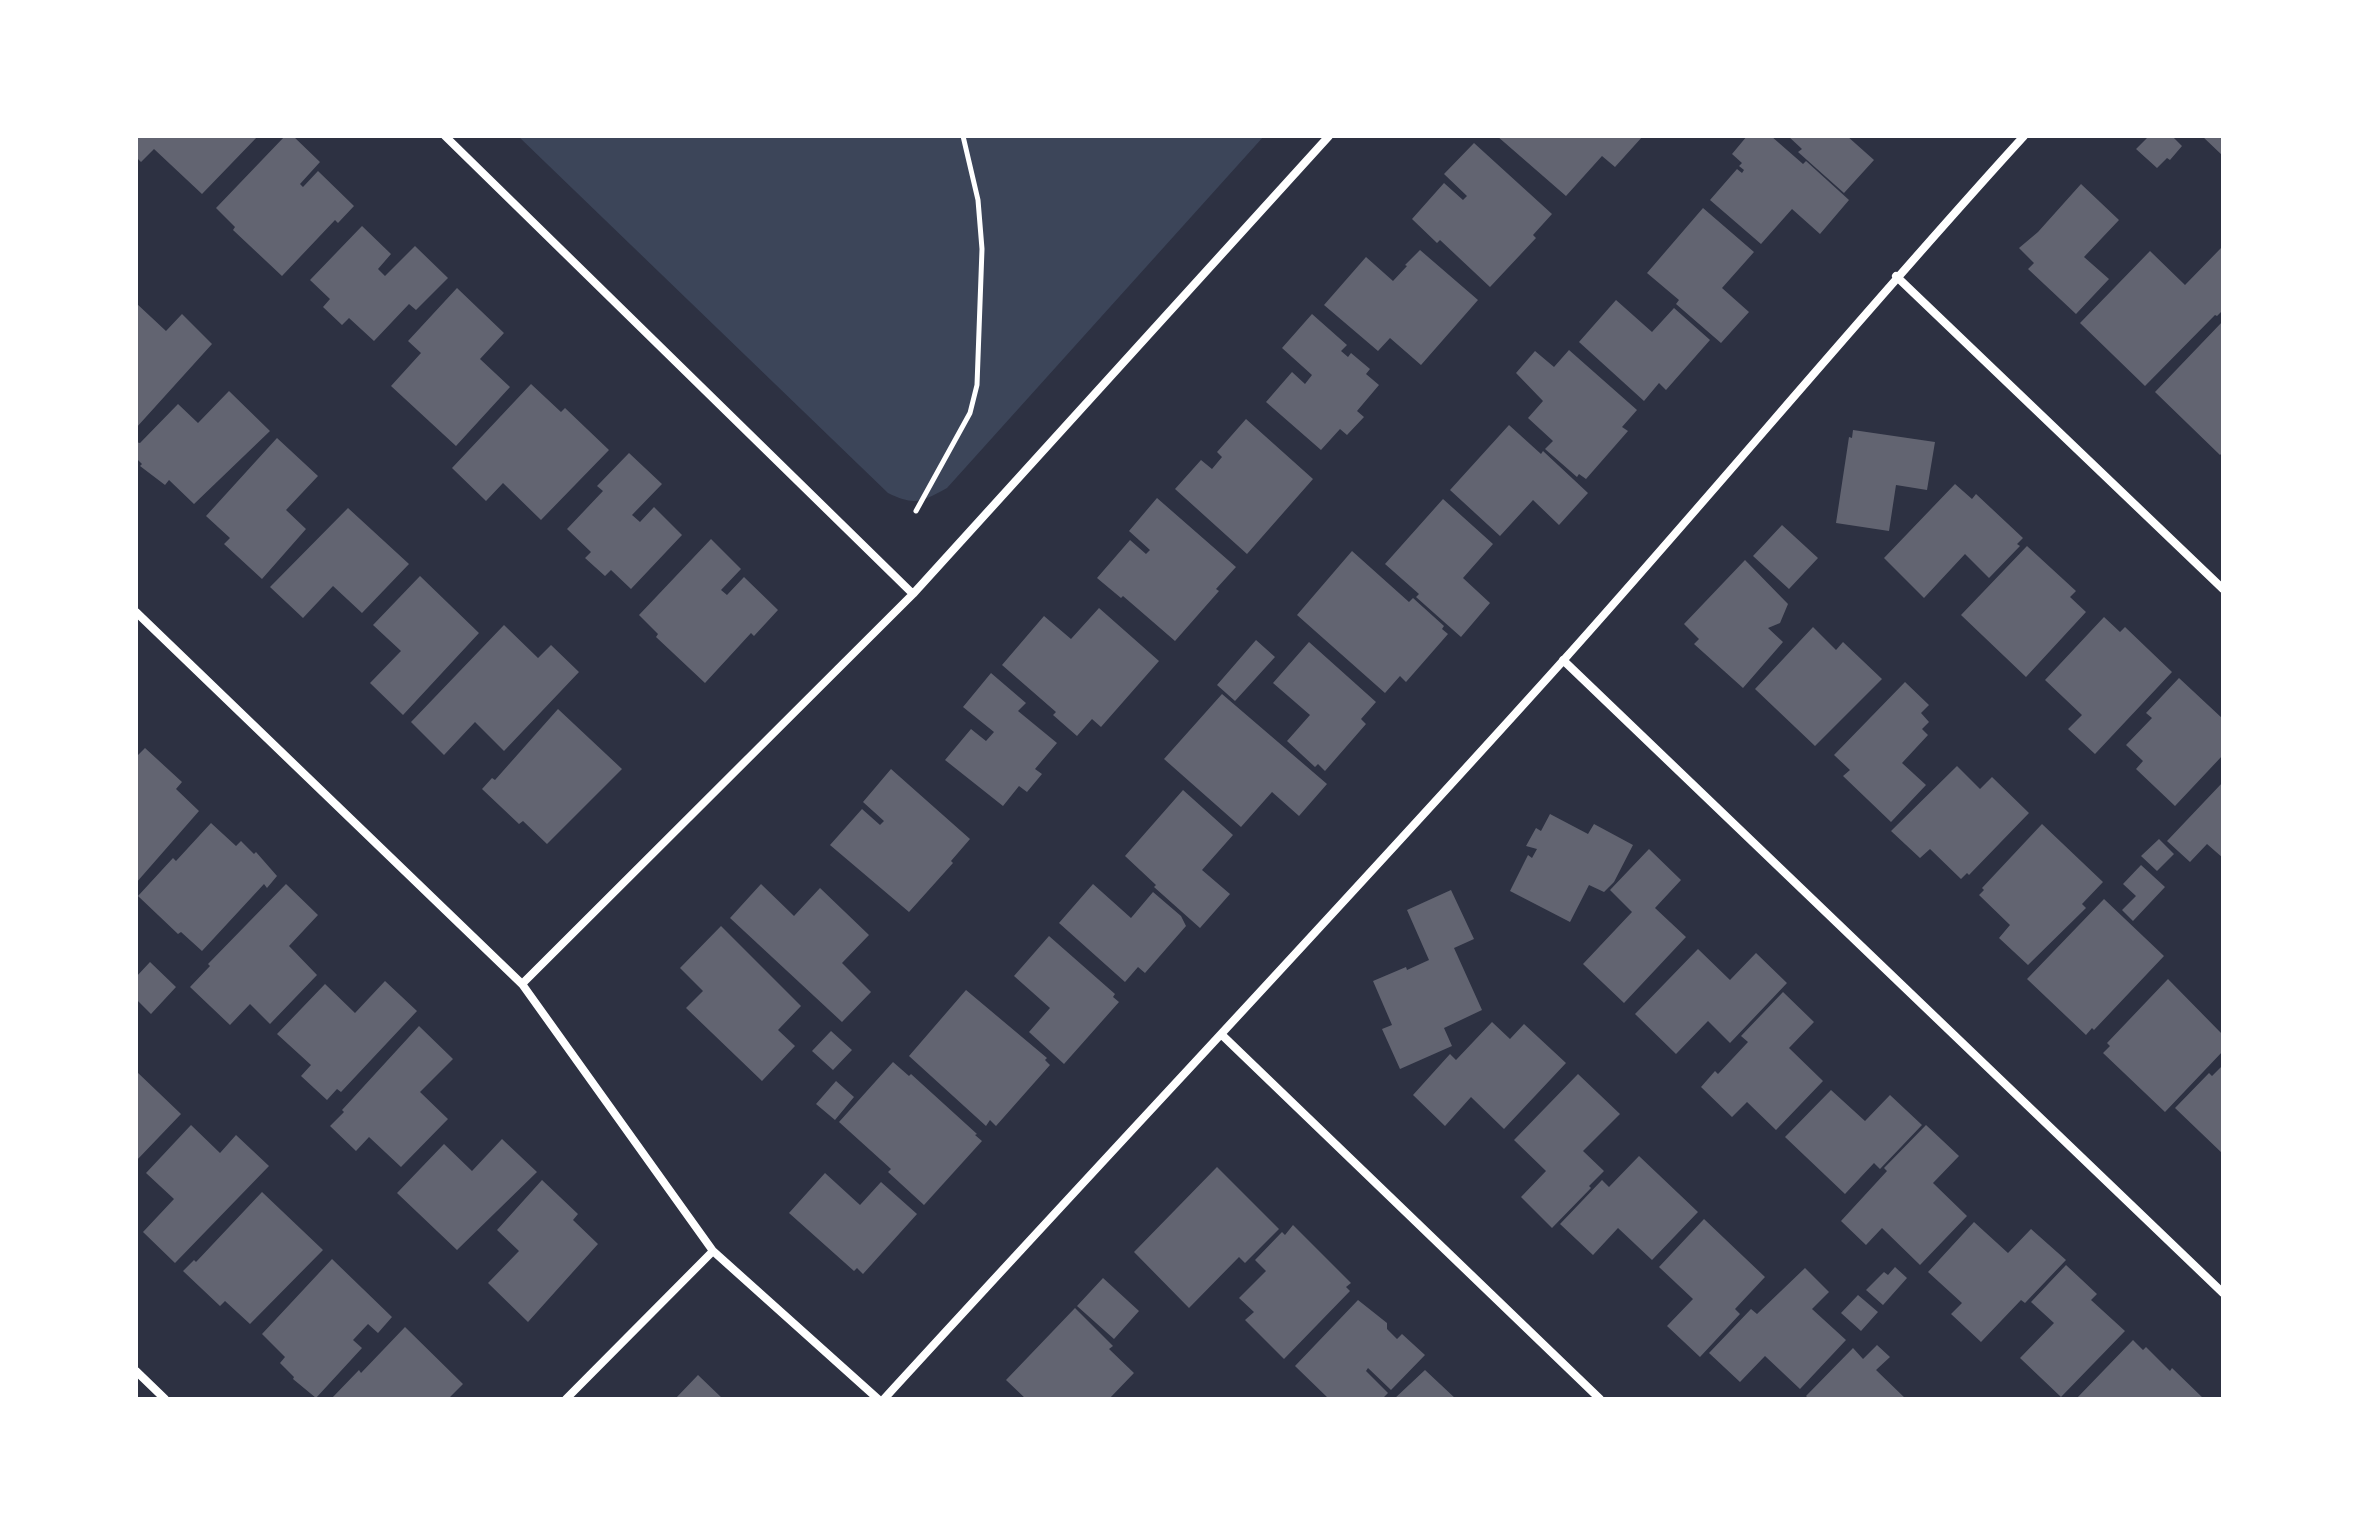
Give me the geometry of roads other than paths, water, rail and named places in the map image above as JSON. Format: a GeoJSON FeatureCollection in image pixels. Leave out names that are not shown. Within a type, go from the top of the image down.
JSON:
{"type":"FeatureCollection","features":[{"type":"Feature","properties":{"kind":"street"},"geometry":{"type":"LineString","coordinates":[[445,136],[913,594]]}},
{"type":"Feature","properties":{"kind":"street"},"geometry":{"type":"LineString","coordinates":[[522,984],[913,594],[1329,136]]}},
{"type":"Feature","properties":{"kind":"street"},"geometry":{"type":"LineString","coordinates":[[136,612],[522,984],[713,1251],[881,1399],[1222,1035],[1563,660],[1896,276],[2024,136]]}},
{"type":"Feature","properties":{"kind":"street"},"geometry":{"type":"LineString","coordinates":[[1896,276],[2223,589]]}},
{"type":"Feature","properties":{"kind":"street"},"geometry":{"type":"LineString","coordinates":[[1563,660],[2223,1293]]}},
{"type":"Feature","properties":{"kind":"street"},"geometry":{"type":"LineString","coordinates":[[1222,1035],[1600,1399]]}},
{"type":"Feature","properties":{"kind":"street"},"geometry":{"type":"LineString","coordinates":[[566,1399],[713,1251]]}},
{"type":"Feature","properties":{"kind":"street"},"geometry":{"type":"LineString","coordinates":[[136,1371],[165,1399]]}}]}
